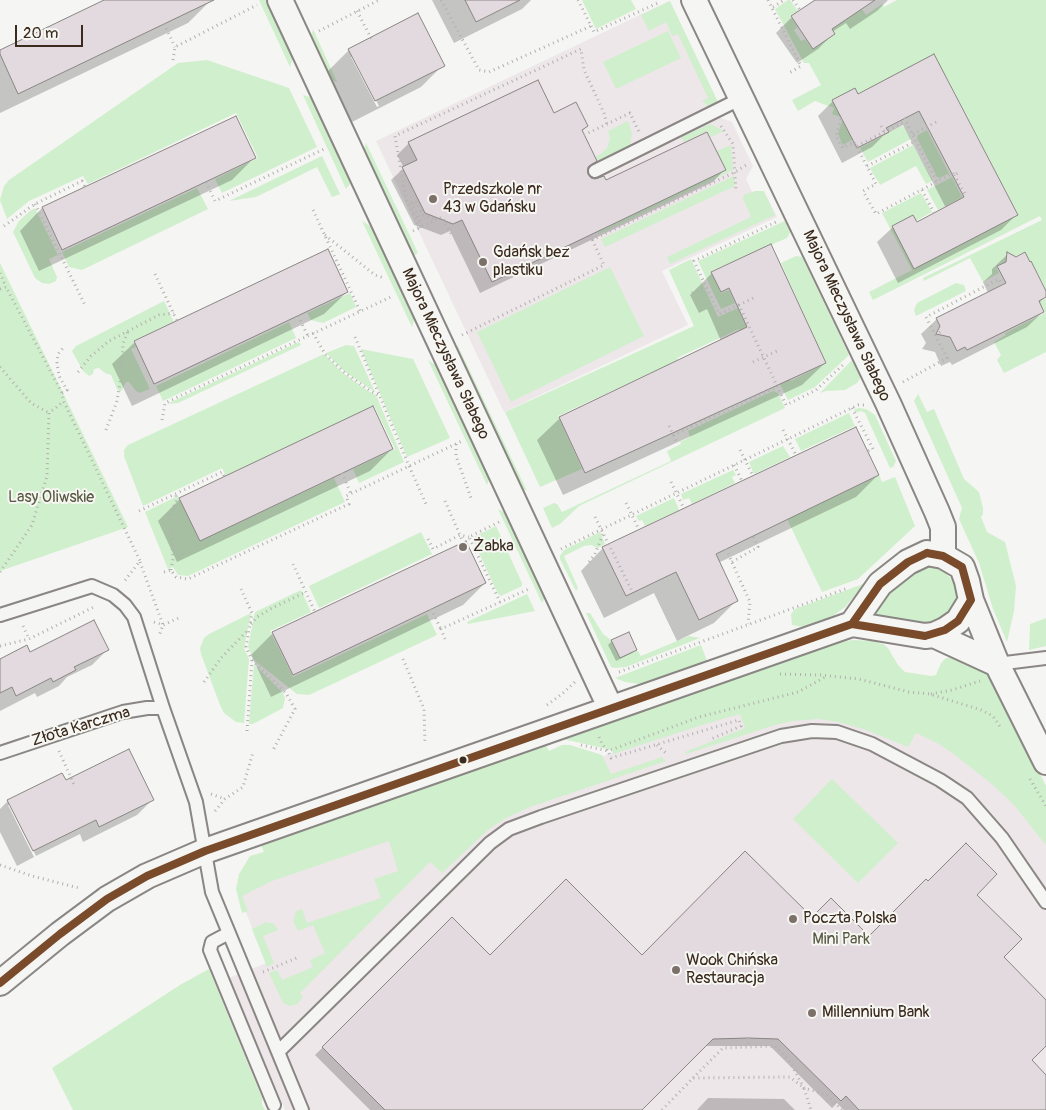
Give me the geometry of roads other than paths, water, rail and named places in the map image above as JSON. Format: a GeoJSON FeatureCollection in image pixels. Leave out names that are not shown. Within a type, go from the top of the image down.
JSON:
{"type":"FeatureCollection","features":[{"type":"Feature","properties":{"kind":"street","name":"Majora Mieczysława Słabego"},"geometry":{"type":"LineString","coordinates":[[280,0],[600,711]]}},
{"type":"Feature","properties":{"kind":"street","name":"Majora Mieczysława Słabego"},"geometry":{"type":"LineString","coordinates":[[694,0],[888,403],[937,512],[943,527],[943,556]]}},
{"type":"Feature","properties":{"kind":"street"},"geometry":{"type":"LineString","coordinates":[[852,624],[880,584],[908,562],[927,553],[943,556],[962,567],[968,581],[971,600],[1036,767]]}},
{"type":"Feature","properties":{"kind":"street"},"geometry":{"type":"LineString","coordinates":[[0,983],[107,899],[147,876],[205,851],[852,624],[925,636],[934,635],[958,621],[971,600]]}},
{"type":"Feature","properties":{"kind":"street"},"geometry":{"type":"LineString","coordinates":[[934,635],[999,668]]}},
{"type":"Feature","properties":{"kind":"lane"},"geometry":{"type":"LineString","coordinates":[[594,171],[742,98]]}},
{"type":"Feature","properties":{"kind":"lane"},"geometry":{"type":"LineString","coordinates":[[0,615],[92,586],[113,595],[125,605],[134,617],[196,802],[212,892],[302,1110]]}},
{"type":"Feature","properties":{"kind":"lane"},"geometry":{"type":"LineString","coordinates":[[999,668],[1046,658]]}},
{"type":"Feature","properties":{"kind":"lane","name":"Złota Karczma"},"geometry":{"type":"LineString","coordinates":[[0,753],[123,712],[147,708],[163,708]]}},
{"type":"Feature","properties":{"kind":"lane"},"geometry":{"type":"LineString","coordinates":[[278,1052],[490,843],[509,830],[541,817],[780,736],[812,731],[837,732],[872,744],[940,780],[967,798],[1002,838],[1046,902]]}},
{"type":"Feature","properties":{"kind":"lane"},"geometry":{"type":"LineString","coordinates":[[229,932],[212,942],[210,950],[274,1106]]}},
{"type":"Feature","properties":{"kind":"place","name":"Przedszkole nr 43 w Gdańsku"},"geometry":{"type":"Point","coordinates":[433,199]}},
{"type":"Feature","properties":{"kind":"place","name":"Gdańsk bez plastiku"},"geometry":{"type":"Point","coordinates":[483,262]}},
{"type":"Feature","properties":{"kind":"place","name":"Żabka"},"geometry":{"type":"Point","coordinates":[463,547]}},
{"type":"Feature","properties":{"kind":"place","name":"Poczta Polska"},"geometry":{"type":"Point","coordinates":[793,919]}},
{"type":"Feature","properties":{"kind":"place","name":"Wook Chińska Restauracja"},"geometry":{"type":"Point","coordinates":[676,970]}},
{"type":"Feature","properties":{"kind":"place","name":"Millennium Bank"},"geometry":{"type":"Point","coordinates":[812,1013]}},
{"type":"Feature","properties":{"kind":"park label","name":"Lasy Oliwskie"},"geometry":{"type":"Point","coordinates":[51,498]}},
{"type":"Feature","properties":{"kind":"park label","name":"Mini Park"},"geometry":{"type":"Point","coordinates":[841,940]}}]}
